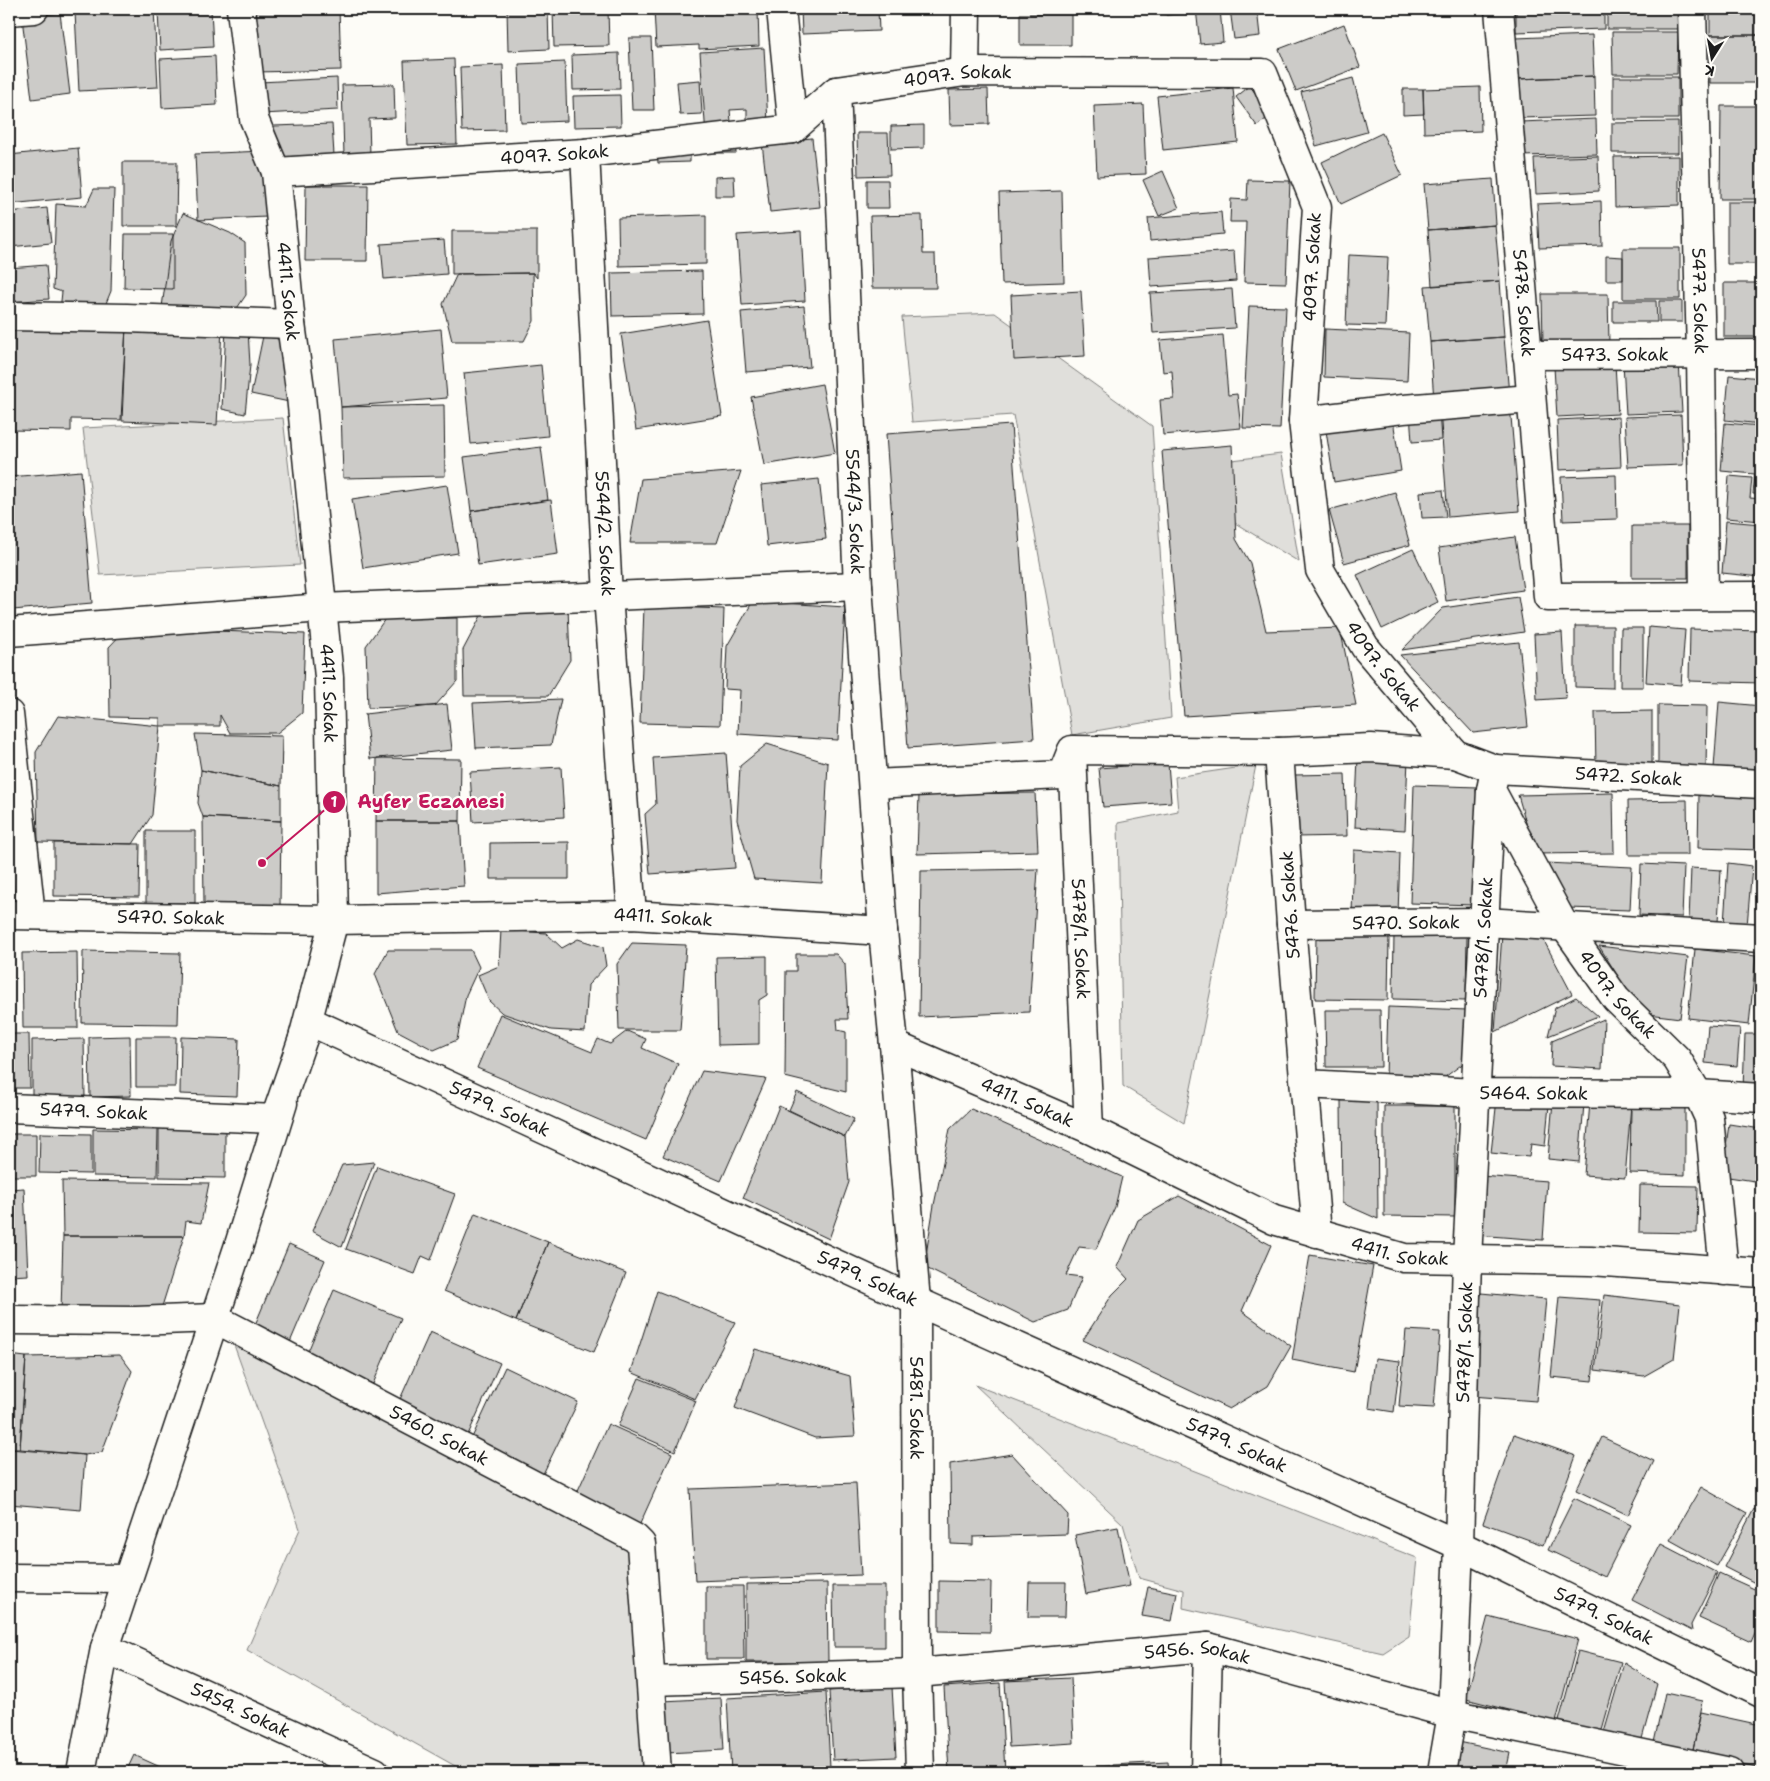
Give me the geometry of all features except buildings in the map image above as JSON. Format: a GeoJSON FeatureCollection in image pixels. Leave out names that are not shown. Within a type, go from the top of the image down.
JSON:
{"type":"FeatureCollection","features":[{"type":"Feature","properties":{"kind":"street"},"geometry":{"type":"LineString","coordinates":[[9,11],[34,9]]}},
{"type":"Feature","properties":{"kind":"street","name":"4411. Sokak"},"geometry":{"type":"LineString","coordinates":[[240,9],[254,118],[276,172],[291,324],[302,396],[329,677],[334,920],[632,915],[884,931]]}},
{"type":"Feature","properties":{"kind":"street"},"geometry":{"type":"LineString","coordinates":[[781,9],[793,129]]}},
{"type":"Feature","properties":{"kind":"street"},"geometry":{"type":"LineString","coordinates":[[966,9],[966,72]]}},
{"type":"Feature","properties":{"kind":"street","name":"5478. Sokak"},"geometry":{"type":"LineString","coordinates":[[1499,9],[1548,597],[1704,595]]}},
{"type":"Feature","properties":{"kind":"street","name":"5477. Sokak"},"geometry":{"type":"LineString","coordinates":[[1692,9],[1701,354],[1704,595]]}},
{"type":"Feature","properties":{"kind":"street","name":"4097. Sokak"},"geometry":{"type":"LineString","coordinates":[[836,91],[966,72],[1263,73],[1317,207],[1303,420],[1320,570],[1364,646],[1455,754],[1493,779],[1565,927],[1616,999],[1677,1059],[1698,1094],[1709,1118],[1724,1271]]}},
{"type":"Feature","properties":{"kind":"street"},"geometry":{"type":"LineString","coordinates":[[793,129],[836,91]]}},
{"type":"Feature","properties":{"kind":"street","name":"5544/3. Sokak"},"geometry":{"type":"LineString","coordinates":[[836,91],[858,586],[884,931]]}},
{"type":"Feature","properties":{"kind":"street","name":"4097. Sokak"},"geometry":{"type":"LineString","coordinates":[[276,172],[585,153],[793,129]]}},
{"type":"Feature","properties":{"kind":"street","name":"5544/2. Sokak"},"geometry":{"type":"LineString","coordinates":[[585,153],[608,596],[632,915]]}},
{"type":"Feature","properties":{"kind":"street"},"geometry":{"type":"LineString","coordinates":[[9,316],[137,318],[291,324]]}},
{"type":"Feature","properties":{"kind":"street","name":"5473. Sokak"},"geometry":{"type":"LineString","coordinates":[[1527,355],[1761,354]]}},
{"type":"Feature","properties":{"kind":"street"},"geometry":{"type":"LineString","coordinates":[[1303,420],[1403,409],[1531,399]]}},
{"type":"Feature","properties":{"kind":"street"},"geometry":{"type":"LineString","coordinates":[[9,632],[322,608],[858,586]]}},
{"type":"Feature","properties":{"kind":"street"},"geometry":{"type":"LineString","coordinates":[[1704,595],[1761,596]]}},
{"type":"Feature","properties":{"kind":"street"},"geometry":{"type":"LineString","coordinates":[[9,714],[20,915]]}},
{"type":"Feature","properties":{"kind":"street"},"geometry":{"type":"LineString","coordinates":[[873,784],[1062,775],[1072,750],[1279,752],[1371,748],[1455,754]]}},
{"type":"Feature","properties":{"kind":"street","name":"5478/1. Sokak"},"geometry":{"type":"LineString","coordinates":[[1072,750],[1089,1128]]}},
{"type":"Feature","properties":{"kind":"street","name":"5476. Sokak"},"geometry":{"type":"LineString","coordinates":[[1279,752],[1291,924],[1317,1233]]}},
{"type":"Feature","properties":{"kind":"street","name":"5478/1. Sokak"},"geometry":{"type":"LineString","coordinates":[[1442,1772],[1452,1714],[1467,1259],[1493,779]]}},
{"type":"Feature","properties":{"kind":"street","name":"5472. Sokak"},"geometry":{"type":"LineString","coordinates":[[1493,779],[1761,784]]}},
{"type":"Feature","properties":{"kind":"street","name":"5470. Sokak"},"geometry":{"type":"LineString","coordinates":[[20,915],[334,920]]}},
{"type":"Feature","properties":{"kind":"street"},"geometry":{"type":"LineString","coordinates":[[81,1772],[105,1648],[239,1245],[309,1021],[334,920]]}},
{"type":"Feature","properties":{"kind":"street","name":"5470. Sokak"},"geometry":{"type":"LineString","coordinates":[[1291,924],[1484,922],[1761,938]]}},
{"type":"Feature","properties":{"kind":"street"},"geometry":{"type":"LineString","coordinates":[[884,931],[894,1046]]}},
{"type":"Feature","properties":{"kind":"street","name":"5479. Sokak"},"geometry":{"type":"LineString","coordinates":[[9,1108],[275,1119],[309,1021],[916,1301],[1459,1545],[1761,1693]]}},
{"type":"Feature","properties":{"kind":"street","name":"4411. Sokak"},"geometry":{"type":"LineString","coordinates":[[894,1046],[1089,1128],[1274,1220],[1404,1258],[1591,1261],[1761,1274]]}},
{"type":"Feature","properties":{"kind":"street","name":"5481. Sokak"},"geometry":{"type":"LineString","coordinates":[[894,1046],[916,1301],[917,1673],[920,1772]]}},
{"type":"Feature","properties":{"kind":"street","name":"5464. Sokak"},"geometry":{"type":"LineString","coordinates":[[1305,1084],[1475,1093],[1698,1094],[1761,1098]]}},
{"type":"Feature","properties":{"kind":"street"},"geometry":{"type":"LineString","coordinates":[[9,1320],[136,1322],[214,1318]]}},
{"type":"Feature","properties":{"kind":"street","name":"5460. Sokak"},"geometry":{"type":"LineString","coordinates":[[214,1318],[635,1538],[641,1544],[657,1772]]}},
{"type":"Feature","properties":{"kind":"street"},"geometry":{"type":"LineString","coordinates":[[9,1578],[128,1579]]}},
{"type":"Feature","properties":{"kind":"street"},"geometry":{"type":"LineString","coordinates":[[1205,1772],[1208,1647]]}},
{"type":"Feature","properties":{"kind":"street","name":"5456. Sokak"},"geometry":{"type":"LineString","coordinates":[[651,1682],[917,1673],[1208,1647],[1452,1714],[1730,1772]]}},
{"type":"Feature","properties":{"kind":"street","name":"5454. Sokak"},"geometry":{"type":"LineString","coordinates":[[105,1648],[375,1772]]}},
{"type":"Feature","properties":{"kind":"shaded area"},"geometry":{"type":"Polygon","coordinates":[[[995,313],[1152,426],[1171,718],[1072,735],[1013,415],[912,422],[902,317],[995,313]]]}},
{"type":"Feature","properties":{"kind":"shaded area"},"geometry":{"type":"Polygon","coordinates":[[[283,418],[300,565],[100,575],[83,428],[283,418]]]}},
{"type":"Feature","properties":{"kind":"shaded area"},"geometry":{"type":"Polygon","coordinates":[[[1281,454],[1299,562],[1235,523],[1232,460],[1281,454]]]}},
{"type":"Feature","properties":{"kind":"shaded area"},"geometry":{"type":"Polygon","coordinates":[[[1256,765],[1184,1123],[1123,1086],[1118,823],[1178,811],[1175,777],[1256,765]]]}},
{"type":"Feature","properties":{"kind":"shaded area"},"geometry":{"type":"Polygon","coordinates":[[[229,1331],[635,1550],[646,1772],[466,1772],[247,1650],[300,1529],[229,1331]]]}},
{"type":"Feature","properties":{"kind":"shaded area"},"geometry":{"type":"Polygon","coordinates":[[[975,1385],[1417,1558],[1409,1636],[1383,1653],[1183,1608],[1184,1590],[1139,1578],[1123,1524],[975,1385]]]}},
{"type":"Feature","properties":{"kind":"place","name":"Ayfer Eczanesi"},"geometry":{"type":"Point","coordinates":[262,863]}}]}
